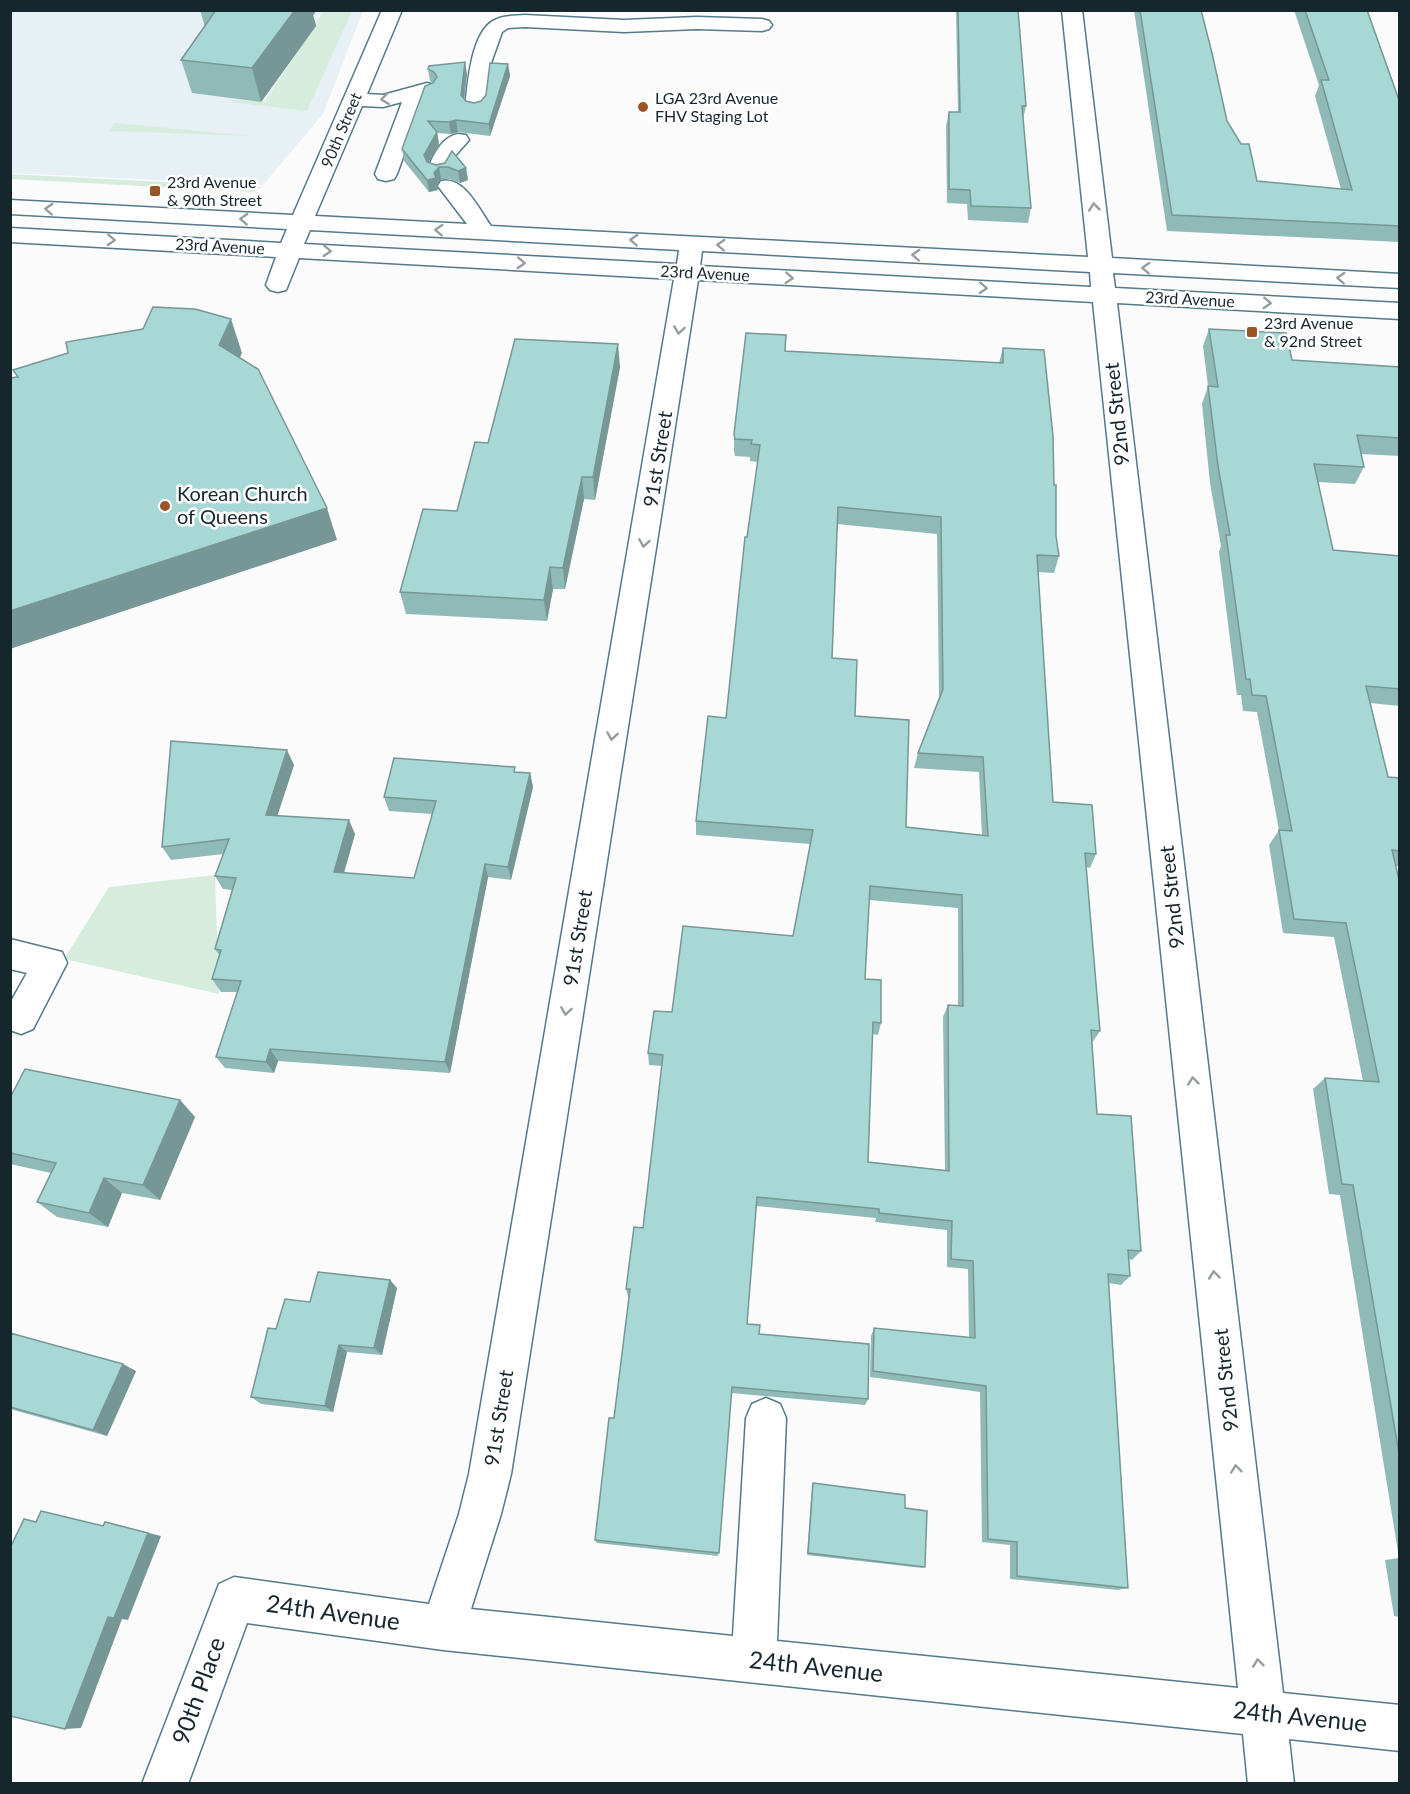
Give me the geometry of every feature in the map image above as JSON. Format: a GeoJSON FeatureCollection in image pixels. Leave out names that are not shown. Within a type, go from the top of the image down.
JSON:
{"type":"FeatureCollection","features":[{"type":"Feature","properties":{"kind":"street","name":"90th Street"},"geometry":{"type":"LineString","coordinates":[[278,285],[290,249],[392,10]]}},
{"type":"Feature","properties":{"kind":"street","name":"92nd Street"},"geometry":{"type":"LineString","coordinates":[[1072,10],[1271,1784]]}},
{"type":"Feature","properties":{"kind":"street"},"geometry":{"type":"LineString","coordinates":[[474,107],[478,98],[481,63],[493,29],[508,22],[624,26],[697,23],[762,25]]}},
{"type":"Feature","properties":{"kind":"street"},"geometry":{"type":"LineString","coordinates":[[456,83],[471,74],[481,63]]}},
{"type":"Feature","properties":{"kind":"street"},"geometry":{"type":"LineString","coordinates":[[354,99],[383,101],[421,91],[386,174]]}},
{"type":"Feature","properties":{"kind":"street"},"geometry":{"type":"LineString","coordinates":[[458,140],[444,155],[444,177],[484,233]]}},
{"type":"Feature","properties":{"kind":"street","name":"23rd Avenue"},"geometry":{"type":"LineString","coordinates":[[10,207],[484,233],[690,258]]}},
{"type":"Feature","properties":{"kind":"street","name":"23rd Avenue"},"geometry":{"type":"LineString","coordinates":[[10,235],[290,249],[690,258],[1102,280],[1400,281]]}},
{"type":"Feature","properties":{"kind":"street","name":"91st Street"},"geometry":{"type":"LineString","coordinates":[[443,1628],[480,1514],[490,1474],[690,258]]}},
{"type":"Feature","properties":{"kind":"street","name":"23rd Avenue"},"geometry":{"type":"LineString","coordinates":[[1102,280],[1400,311]]}},
{"type":"Feature","properties":{"kind":"street"},"geometry":{"type":"LineString","coordinates":[[10,954],[50,963],[21,1018]]}},
{"type":"Feature","properties":{"kind":"street"},"geometry":{"type":"LineString","coordinates":[[754,1661],[766,1418]]}},
{"type":"Feature","properties":{"kind":"street","name":"24th Avenue"},"geometry":{"type":"LineString","coordinates":[[234,1599],[443,1628],[1400,1728]]}},
{"type":"Feature","properties":{"kind":"street","name":"90th Place"},"geometry":{"type":"LineString","coordinates":[[165,1784],[234,1599]]}},
{"type":"Feature","properties":{"kind":"shaded area"},"geometry":{"type":"Polygon","coordinates":[[[11,11],[363,11],[323,114],[263,185],[11,173],[11,11]]]}},
{"type":"Feature","properties":{"kind":"green space"},"geometry":{"type":"Polygon","coordinates":[[[324,11],[352,11],[307,111],[230,102],[234,100],[265,102],[324,11]]]}},
{"type":"Feature","properties":{"kind":"green space"},"geometry":{"type":"Polygon","coordinates":[[[115,123],[253,136],[109,131],[115,123]]]}},
{"type":"Feature","properties":{"kind":"green space"},"geometry":{"type":"Polygon","coordinates":[[[10,174],[262,187],[252,192],[11,179],[10,174]]]}},
{"type":"Feature","properties":{"kind":"green space"},"geometry":{"type":"Polygon","coordinates":[[[215,875],[219,994],[64,959],[109,887],[215,875]]]}},
{"type":"Feature","properties":{"kind":"building"},"geometry":{"type":"Polygon","coordinates":[[[216,10],[295,10],[252,68],[181,60],[216,10]]]}},
{"type":"Feature","properties":{"kind":"building"},"geometry":{"type":"Polygon","coordinates":[[[958,10],[1018,10],[1026,106],[1022,106],[1031,208],[971,206],[970,190],[949,189],[949,112],[960,112],[958,10]]]}},
{"type":"Feature","properties":{"kind":"building"},"geometry":{"type":"Polygon","coordinates":[[[1140,10],[1201,10],[1227,121],[1241,144],[1249,144],[1257,181],[1352,190],[1321,80],[1329,80],[1305,10],[1367,10],[1400,103],[1400,226],[1172,215],[1140,10]]]}},
{"type":"Feature","properties":{"kind":"building"},"geometry":{"type":"Polygon","coordinates":[[[465,62],[461,95],[466,101],[474,103],[481,101],[486,95],[490,63],[508,64],[489,124],[456,120],[428,121],[437,132],[424,155],[427,162],[436,165],[445,163],[452,151],[466,168],[458,171],[448,167],[439,167],[434,173],[436,178],[427,180],[402,149],[425,86],[433,83],[437,77],[428,69],[429,66],[465,62]]]}},
{"type":"Feature","properties":{"kind":"building","name":"Korean Church of Queens"},"geometry":{"type":"Polygon","coordinates":[[[153,307],[195,309],[231,319],[219,345],[258,369],[327,508],[10,611],[10,378],[18,377],[13,370],[68,353],[66,342],[143,329],[153,307]]]}},
{"type":"Feature","properties":{"kind":"building"},"geometry":{"type":"Polygon","coordinates":[[[1209,329],[1286,333],[1292,360],[1400,367],[1400,438],[1357,435],[1364,467],[1314,464],[1333,550],[1400,556],[1400,689],[1366,686],[1388,777],[1400,778],[1400,851],[1392,850],[1400,884],[1400,1459],[1353,1185],[1342,1184],[1325,1078],[1379,1082],[1346,923],[1294,919],[1279,830],[1292,831],[1266,696],[1252,695],[1250,679],[1246,679],[1226,535],[1230,535],[1208,386],[1218,387],[1209,329]]]}},
{"type":"Feature","properties":{"kind":"building"},"geometry":{"type":"Polygon","coordinates":[[[746,333],[786,335],[785,351],[1003,363],[1003,348],[1044,350],[1053,436],[1056,536],[1059,556],[1037,555],[1053,802],[1092,805],[1096,854],[1085,853],[1100,1031],[1091,1030],[1097,1114],[1131,1116],[1141,1251],[1128,1250],[1130,1276],[1108,1274],[1128,1588],[1017,1576],[1017,1542],[988,1539],[986,1386],[873,1371],[874,1328],[975,1338],[973,1261],[951,1259],[952,1221],[879,1213],[879,1209],[757,1197],[747,1324],[760,1325],[759,1334],[869,1344],[868,1399],[732,1387],[719,1553],[595,1540],[609,1418],[614,1418],[630,1289],[626,1289],[634,1227],[643,1228],[663,1055],[648,1053],[654,1011],[672,1012],[683,926],[793,936],[813,830],[696,821],[708,716],[726,718],[745,537],[747,537],[760,445],[751,444],[752,440],[735,439],[746,333]],[[838,507],[832,658],[857,660],[855,716],[909,720],[906,827],[988,836],[983,757],[918,753],[943,689],[941,517],[838,507]],[[870,886],[865,979],[881,980],[881,1023],[873,1022],[868,1162],[949,1171],[948,1005],[963,1006],[962,895],[870,886]]]}},
{"type":"Feature","properties":{"kind":"building"},"geometry":{"type":"Polygon","coordinates":[[[515,339],[618,344],[593,477],[582,477],[563,568],[550,567],[544,600],[400,592],[423,509],[457,511],[475,442],[488,443],[515,339]]]}},
{"type":"Feature","properties":{"kind":"building"},"geometry":{"type":"Polygon","coordinates":[[[171,741],[287,750],[266,815],[349,820],[334,872],[414,878],[436,801],[384,797],[394,758],[515,767],[514,772],[530,773],[508,867],[485,864],[445,1062],[270,1049],[266,1062],[216,1057],[241,981],[212,979],[221,950],[215,949],[236,878],[215,876],[229,839],[162,847],[171,741]]]}},
{"type":"Feature","properties":{"kind":"building"},"geometry":{"type":"Polygon","coordinates":[[[25,1069],[180,1100],[143,1185],[104,1178],[89,1213],[37,1202],[56,1163],[10,1153],[10,1098],[25,1069]]]}},
{"type":"Feature","properties":{"kind":"building"},"geometry":{"type":"Polygon","coordinates":[[[318,1272],[390,1280],[374,1348],[339,1345],[325,1406],[251,1397],[268,1328],[276,1329],[285,1299],[310,1302],[318,1272]]]}},
{"type":"Feature","properties":{"kind":"building"},"geometry":{"type":"Polygon","coordinates":[[[10,1333],[123,1364],[93,1430],[10,1407],[10,1333]]]}},
{"type":"Feature","properties":{"kind":"building"},"geometry":{"type":"Polygon","coordinates":[[[813,1483],[905,1495],[905,1508],[927,1511],[925,1567],[808,1553],[813,1483]]]}},
{"type":"Feature","properties":{"kind":"building"},"geometry":{"type":"Polygon","coordinates":[[[41,1511],[103,1526],[105,1522],[148,1533],[114,1618],[108,1617],[65,1729],[10,1716],[10,1548],[24,1519],[36,1522],[41,1511]]]}},
{"type":"Feature","properties":{"kind":"place","name":"LGA 23rd Avenue FHV Staging Lot"},"geometry":{"type":"Point","coordinates":[643,107]}},
{"type":"Feature","properties":{"kind":"place","name":"23rd Avenue & 90th Street"},"geometry":{"type":"Point","coordinates":[155,191]}},
{"type":"Feature","properties":{"kind":"place","name":"23rd Avenue & 92nd Street"},"geometry":{"type":"Point","coordinates":[1252,332]}},
{"type":"Feature","properties":{"kind":"place","name":"Korean Church of Queens"},"geometry":{"type":"Point","coordinates":[165,506]}}]}
